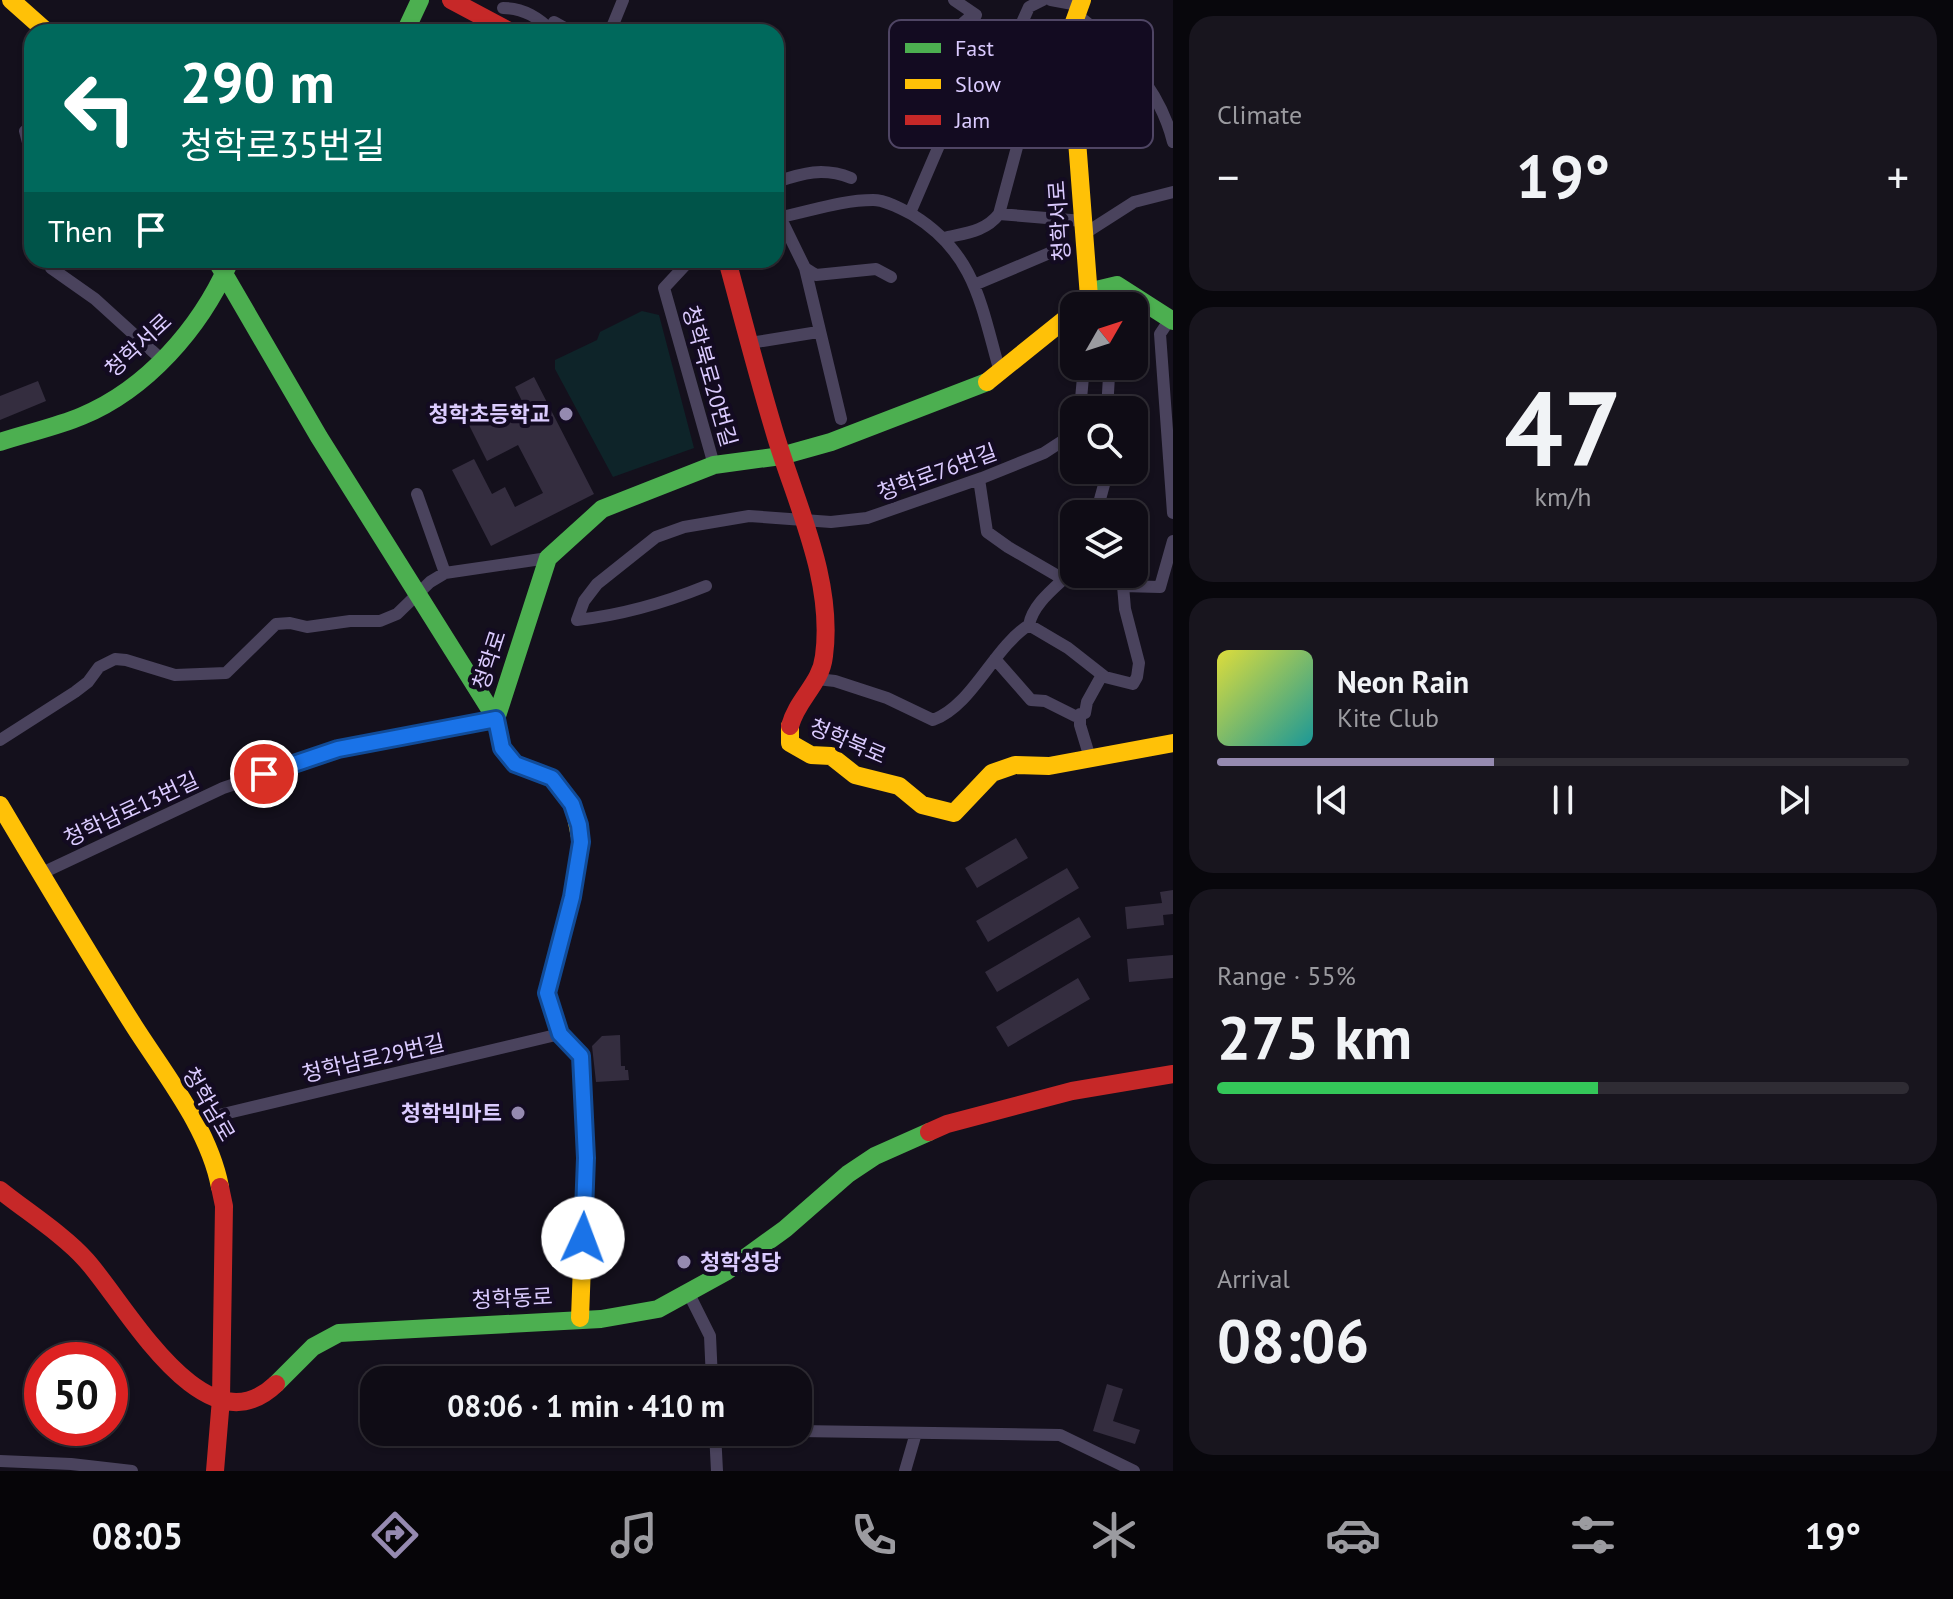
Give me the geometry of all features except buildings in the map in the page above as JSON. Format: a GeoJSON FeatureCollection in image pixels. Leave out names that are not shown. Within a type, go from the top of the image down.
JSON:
{"type":"FeatureCollection","features":[{"type":"Feature","properties":{"kind":"street"},"geometry":{"type":"LineString","coordinates":[[11,0],[38,24]]}},
{"type":"Feature","properties":{"kind":"street"},"geometry":{"type":"LineString","coordinates":[[409,24],[420,0]]}},
{"type":"Feature","properties":{"kind":"street"},"geometry":{"type":"LineString","coordinates":[[451,0],[498,24]]}},
{"type":"Feature","properties":{"kind":"street"},"geometry":{"type":"LineString","coordinates":[[613,24],[623,0]]}},
{"type":"Feature","properties":{"kind":"street"},"geometry":{"type":"LineString","coordinates":[[954,0],[976,15],[965,20]]}},
{"type":"Feature","properties":{"kind":"street"},"geometry":{"type":"LineString","coordinates":[[1023,20],[1029,7],[1043,0]]}},
{"type":"Feature","properties":{"kind":"street"},"geometry":{"type":"LineString","coordinates":[[1051,0],[1079,7]]}},
{"type":"Feature","properties":{"kind":"street"},"geometry":{"type":"LineString","coordinates":[[503,8],[516,8],[548,24]]}},
{"type":"Feature","properties":{"kind":"street"},"geometry":{"type":"LineString","coordinates":[[1153,98],[1169,126],[1173,142]]}},
{"type":"Feature","properties":{"kind":"street"},"geometry":{"type":"LineString","coordinates":[[910,213],[937,148]]}},
{"type":"Feature","properties":{"kind":"street"},"geometry":{"type":"LineString","coordinates":[[944,238],[980,230],[999,214],[1017,148]]}},
{"type":"Feature","properties":{"kind":"street","name":"청학서로"},"geometry":{"type":"LineString","coordinates":[[1077,148],[1086,292]]}},
{"type":"Feature","properties":{"kind":"street"},"geometry":{"type":"LineString","coordinates":[[784,179],[809,171],[834,172],[851,178]]}},
{"type":"Feature","properties":{"kind":"street"},"geometry":{"type":"LineString","coordinates":[[999,214],[1083,228],[1134,202],[1173,192]]}},
{"type":"Feature","properties":{"kind":"street"},"geometry":{"type":"LineString","coordinates":[[784,216],[847,202],[877,200],[910,213],[937,230],[958,254],[974,285],[1000,372]]}},
{"type":"Feature","properties":{"kind":"street"},"geometry":{"type":"LineString","coordinates":[[784,228],[805,268],[841,419]]}},
{"type":"Feature","properties":{"kind":"street"},"geometry":{"type":"LineString","coordinates":[[974,285],[1059,249]]}},
{"type":"Feature","properties":{"kind":"street"},"geometry":{"type":"LineString","coordinates":[[51,268],[95,299],[161,359]]}},
{"type":"Feature","properties":{"kind":"street","name":"청학서로"},"geometry":{"type":"LineString","coordinates":[[0,442],[90,413],[138,382],[198,320],[212,300],[222,268]]}},
{"type":"Feature","properties":{"kind":"street"},"geometry":{"type":"LineString","coordinates":[[225,268],[319,437],[496,719]]}},
{"type":"Feature","properties":{"kind":"street","name":"청학북로20번길"},"geometry":{"type":"LineString","coordinates":[[683,268],[664,288],[714,465]]}},
{"type":"Feature","properties":{"kind":"street","name":"청학북로"},"geometry":{"type":"LineString","coordinates":[[729,268],[781,456],[817,567],[825,612],[824,656],[817,679],[800,701],[788,727],[790,743],[811,755],[831,756],[855,775],[899,786],[922,805],[954,813],[992,773],[1015,765],[1049,766],[1173,743]]}},
{"type":"Feature","properties":{"kind":"street"},"geometry":{"type":"LineString","coordinates":[[805,268],[816,275],[876,269],[891,277]]}},
{"type":"Feature","properties":{"kind":"street"},"geometry":{"type":"LineString","coordinates":[[1094,292],[1117,285],[1128,292]]}},
{"type":"Feature","properties":{"kind":"street"},"geometry":{"type":"LineString","coordinates":[[1148,305],[1171,320],[1160,334],[1173,513]]}},
{"type":"Feature","properties":{"kind":"street","name":"청학로"},"geometry":{"type":"LineString","coordinates":[[580,1318],[586,1158],[581,1056],[560,1034],[547,993],[572,897],[581,842],[579,825],[572,804],[552,778],[515,764],[502,748],[496,719],[548,558],[602,509],[714,465],[781,456],[831,442],[989,381],[1060,323]]}},
{"type":"Feature","properties":{"kind":"street"},"geometry":{"type":"LineString","coordinates":[[750,343],[818,332]]}},
{"type":"Feature","properties":{"kind":"street","name":"청학로76번길"},"geometry":{"type":"LineString","coordinates":[[706,586],[614,616],[577,620],[584,601],[597,584],[656,537],[684,527],[749,516],[831,522],[867,518],[979,479],[1044,453],[1060,443]]}},
{"type":"Feature","properties":{"kind":"street"},"geometry":{"type":"LineString","coordinates":[[979,479],[987,532],[1060,577]]}},
{"type":"Feature","properties":{"kind":"street"},"geometry":{"type":"LineString","coordinates":[[417,494],[445,573]]}},
{"type":"Feature","properties":{"kind":"street"},"geometry":{"type":"LineString","coordinates":[[1148,587],[1160,587],[1173,541]]}},
{"type":"Feature","properties":{"kind":"street"},"geometry":{"type":"LineString","coordinates":[[0,740],[65,699],[88,682],[99,667],[115,659],[175,675],[226,673],[276,624],[307,627],[350,621],[380,621],[397,614],[430,582],[445,573],[548,558]]}},
{"type":"Feature","properties":{"kind":"street"},"geometry":{"type":"LineString","coordinates":[[817,679],[835,681],[887,698],[933,720],[956,705],[1029,625],[1041,603],[1060,582]]}},
{"type":"Feature","properties":{"kind":"street"},"geometry":{"type":"LineString","coordinates":[[1029,625],[1068,648],[1102,675],[1133,684],[1139,670],[1123,588]]}},
{"type":"Feature","properties":{"kind":"street"},"geometry":{"type":"LineString","coordinates":[[995,659],[1031,700],[1045,701],[1068,713],[1085,713],[1087,702],[1102,675]]}},
{"type":"Feature","properties":{"kind":"street"},"geometry":{"type":"LineString","coordinates":[[1080,714],[1080,725],[1090,758]]}},
{"type":"Feature","properties":{"kind":"street","name":"청학남로13번길"},"geometry":{"type":"LineString","coordinates":[[40,874],[240,782],[338,749],[496,719]]}},
{"type":"Feature","properties":{"kind":"street","name":"청학남로"},"geometry":{"type":"LineString","coordinates":[[0,805],[194,1121],[216,1165],[224,1206],[221,1399],[215,1471]]}},
{"type":"Feature","properties":{"kind":"street","name":"청학남로29번길"},"geometry":{"type":"LineString","coordinates":[[194,1121],[560,1034]]}},
{"type":"Feature","properties":{"kind":"street","name":"청학동로"},"geometry":{"type":"LineString","coordinates":[[221,1399],[245,1403],[272,1388],[313,1347],[339,1333],[601,1319],[658,1309],[727,1271],[785,1229],[848,1174],[889,1150],[947,1124],[1072,1091],[1173,1074]]}},
{"type":"Feature","properties":{"kind":"street"},"geometry":{"type":"LineString","coordinates":[[0,1190],[85,1258],[181,1377],[211,1398],[221,1399]]}},
{"type":"Feature","properties":{"kind":"street"},"geometry":{"type":"LineString","coordinates":[[688,1292],[710,1336],[711,1366]]}},
{"type":"Feature","properties":{"kind":"street"},"geometry":{"type":"LineString","coordinates":[[812,1431],[1060,1435],[1134,1471]]}},
{"type":"Feature","properties":{"kind":"street"},"geometry":{"type":"LineString","coordinates":[[905,1471],[916,1433]]}},
{"type":"Feature","properties":{"kind":"street"},"geometry":{"type":"LineString","coordinates":[[716,1446],[717,1471]]}},
{"type":"Feature","properties":{"kind":"street"},"geometry":{"type":"LineString","coordinates":[[0,1461],[132,1471]]}},
{"type":"Feature","properties":{"kind":"green space"},"geometry":{"type":"Polygon","coordinates":[[[642,311],[659,315],[694,448],[613,477],[555,369],[555,360],[597,340],[600,332],[642,311]]]}},
{"type":"Feature","properties":{"kind":"traffic: fast"},"geometry":{"type":"LineString","coordinates":[[409,24],[420,0]]}},
{"type":"Feature","properties":{"kind":"traffic: fast"},"geometry":{"type":"LineString","coordinates":[[221,268],[319,437],[496,719]]}},
{"type":"Feature","properties":{"kind":"traffic: fast"},"geometry":{"type":"LineString","coordinates":[[0,442],[82,416],[128,390],[169,354],[187,333],[226,268]]}},
{"type":"Feature","properties":{"kind":"traffic: fast"},"geometry":{"type":"LineString","coordinates":[[1094,292],[1117,285],[1128,292]]}},
{"type":"Feature","properties":{"kind":"traffic: fast"},"geometry":{"type":"LineString","coordinates":[[1148,305],[1173,321]]}},
{"type":"Feature","properties":{"kind":"traffic: fast"},"geometry":{"type":"LineString","coordinates":[[576,817],[572,804],[552,778],[515,764],[502,748],[496,719],[548,558],[602,509],[714,465],[781,456],[831,442],[987,382]]}},
{"type":"Feature","properties":{"kind":"traffic: fast"},"geometry":{"type":"LineString","coordinates":[[276,1384],[313,1347],[339,1333],[601,1319],[658,1309],[727,1271],[785,1229],[848,1174],[875,1156],[929,1132]]}},
{"type":"Feature","properties":{"kind":"traffic: slow"},"geometry":{"type":"LineString","coordinates":[[11,0],[38,24]]}},
{"type":"Feature","properties":{"kind":"traffic: slow"},"geometry":{"type":"LineString","coordinates":[[1075,20],[1082,0]]}},
{"type":"Feature","properties":{"kind":"traffic: slow"},"geometry":{"type":"LineString","coordinates":[[1078,148],[1089,292]]}},
{"type":"Feature","properties":{"kind":"traffic: slow"},"geometry":{"type":"LineString","coordinates":[[987,382],[1060,323]]}},
{"type":"Feature","properties":{"kind":"traffic: slow"},"geometry":{"type":"LineString","coordinates":[[790,726],[790,743],[811,755],[831,756],[855,775],[899,786],[922,805],[954,813],[992,773],[1015,765],[1049,766],[1173,743]]}},
{"type":"Feature","properties":{"kind":"traffic: slow"},"geometry":{"type":"LineString","coordinates":[[0,805],[117,999],[185,1104],[206,1144],[220,1187]]}},
{"type":"Feature","properties":{"kind":"traffic: slow"},"geometry":{"type":"LineString","coordinates":[[576,817],[581,842],[572,897],[547,993],[560,1034],[581,1056],[586,1158],[580,1318]]}},
{"type":"Feature","properties":{"kind":"traffic: jam"},"geometry":{"type":"LineString","coordinates":[[451,0],[496,24]]}},
{"type":"Feature","properties":{"kind":"traffic: jam"},"geometry":{"type":"LineString","coordinates":[[729,268],[769,415],[812,544],[824,600],[826,628],[822,666],[790,726]]}},
{"type":"Feature","properties":{"kind":"traffic: jam"},"geometry":{"type":"LineString","coordinates":[[929,1132],[947,1124],[1072,1091],[1173,1074]]}},
{"type":"Feature","properties":{"kind":"traffic: jam"},"geometry":{"type":"LineString","coordinates":[[215,1471],[221,1399],[224,1206],[220,1187]]}},
{"type":"Feature","properties":{"kind":"traffic: jam"},"geometry":{"type":"LineString","coordinates":[[0,1190],[56,1232],[86,1260],[145,1337],[195,1387],[222,1400],[249,1400],[276,1384]]}},
{"type":"Feature","properties":{"kind":"place","name":"청학초등학교"},"geometry":{"type":"Point","coordinates":[566,414]}},
{"type":"Feature","properties":{"kind":"place","name":"청학빅마트"},"geometry":{"type":"Point","coordinates":[518,1113]}},
{"type":"Feature","properties":{"kind":"place","name":"청학성당"},"geometry":{"type":"Point","coordinates":[684,1262]}},
{"type":"Feature","properties":{"kind":"route"},"geometry":{"type":"LineString","coordinates":[[264,774],[338,749],[496,719],[502,748],[515,764],[552,778],[565,791],[579,825],[581,842],[572,897],[547,993],[560,1034],[581,1056],[586,1158],[583,1238]]}}]}
